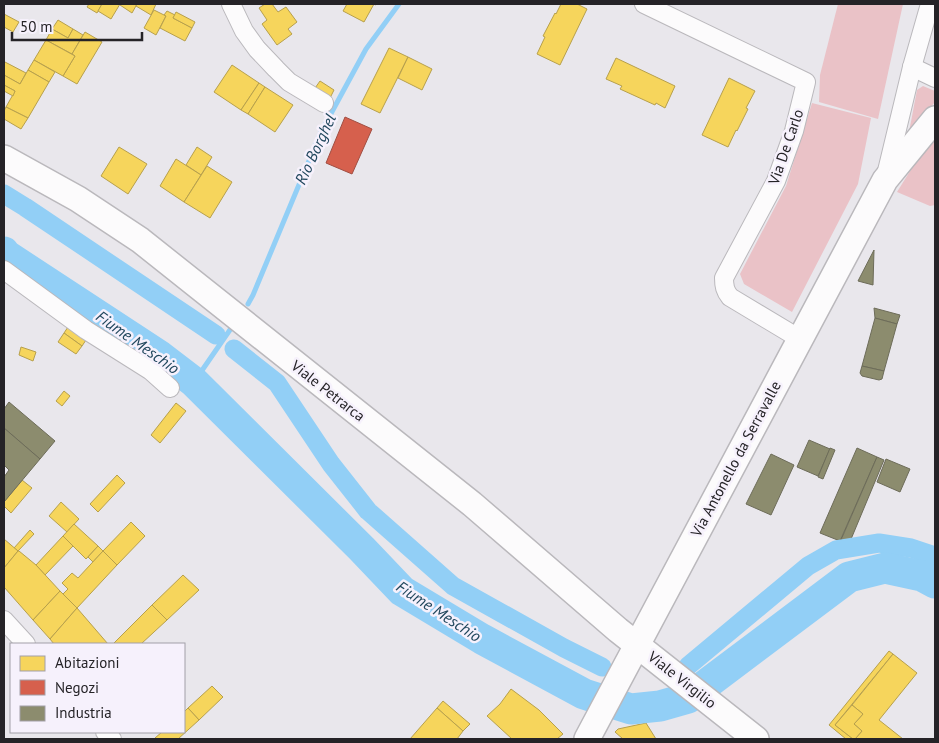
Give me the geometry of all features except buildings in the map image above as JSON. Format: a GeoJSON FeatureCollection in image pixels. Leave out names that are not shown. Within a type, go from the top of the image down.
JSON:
{"type":"FeatureCollection","features":[{"type":"Feature","properties":{"kind":"street"},"geometry":{"type":"LineString","coordinates":[[231,4],[244,31],[269,62],[289,82],[324,103]]}},
{"type":"Feature","properties":{"kind":"street","name":"Via De Carlo"},"geometry":{"type":"LineString","coordinates":[[644,4],[806,82],[794,131],[780,173],[724,278],[726,292],[730,298],[800,339]]}},
{"type":"Feature","properties":{"kind":"street","name":"Via Antonello da Serravalle"},"geometry":{"type":"LineString","coordinates":[[885,180],[912,67],[930,4]]}},
{"type":"Feature","properties":{"kind":"street"},"geometry":{"type":"LineString","coordinates":[[912,67],[935,78]]}},
{"type":"Feature","properties":{"kind":"street","name":"Via Antonello da Serravalle"},"geometry":{"type":"LineString","coordinates":[[592,731],[885,180],[935,119]]}},
{"type":"Feature","properties":{"kind":"street","name":"Viale Petrarca"},"geometry":{"type":"LineString","coordinates":[[4,158],[78,199],[140,240],[472,504],[637,645]]}},
{"type":"Feature","properties":{"kind":"street"},"geometry":{"type":"LineString","coordinates":[[4,270],[86,330],[151,371],[170,388]]}},
{"type":"Feature","properties":{"kind":"street"},"geometry":{"type":"LineString","coordinates":[[4,620],[25,643]]}},
{"type":"Feature","properties":{"kind":"street","name":"Viale Virgilio"},"geometry":{"type":"LineString","coordinates":[[637,645],[756,739]]}},
{"type":"Feature","properties":{"kind":"shaded area"},"geometry":{"type":"Polygon","coordinates":[[[838,4],[903,4],[878,119],[819,102],[820,75],[838,4]]]}},
{"type":"Feature","properties":{"kind":"shaded area"},"geometry":{"type":"Polygon","coordinates":[[[923,86],[935,91],[935,102],[909,132],[917,90],[923,86]]]}},
{"type":"Feature","properties":{"kind":"shaded area"},"geometry":{"type":"Polygon","coordinates":[[[812,103],[871,118],[858,184],[792,312],[744,284],[740,274],[786,186],[812,103]]]}},
{"type":"Feature","properties":{"kind":"shaded area"},"geometry":{"type":"Polygon","coordinates":[[[935,136],[935,205],[930,206],[897,192],[935,136]]]}},
{"type":"Feature","properties":{"kind":"waterway","name":"Rio Borghel"},"geometry":{"type":"LineString","coordinates":[[248,304],[321,132],[366,49],[399,4]]}},
{"type":"Feature","properties":{"kind":"waterway"},"geometry":{"type":"LineString","coordinates":[[4,194],[216,335]]}},
{"type":"Feature","properties":{"kind":"waterway","name":"Fiume Meschio"},"geometry":{"type":"LineString","coordinates":[[4,252],[160,356],[194,382],[402,591],[482,639],[584,694],[631,709],[660,706],[688,698],[849,577],[885,568],[922,576],[935,583]]}},
{"type":"Feature","properties":{"kind":"waterway","name":"Rio Borghel"},"geometry":{"type":"LineString","coordinates":[[194,382],[234,324]]}},
{"type":"Feature","properties":{"kind":"waterway"},"geometry":{"type":"LineString","coordinates":[[234,349],[277,383],[331,464],[368,511],[453,586],[602,667]]}},
{"type":"Feature","properties":{"kind":"waterway"},"geometry":{"type":"LineString","coordinates":[[688,666],[808,566],[836,550],[879,543],[911,548],[935,556]]}}]}
